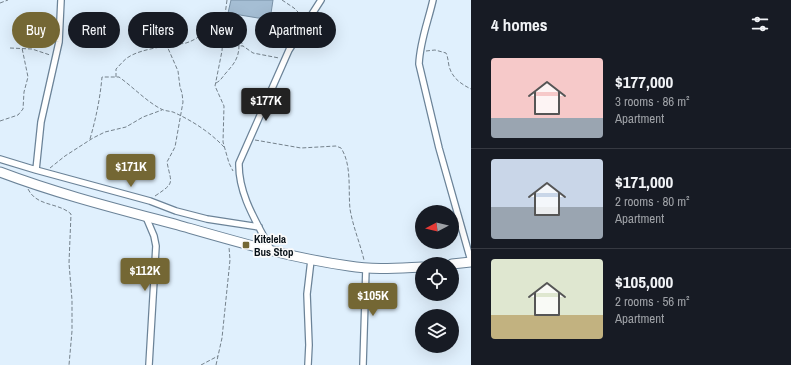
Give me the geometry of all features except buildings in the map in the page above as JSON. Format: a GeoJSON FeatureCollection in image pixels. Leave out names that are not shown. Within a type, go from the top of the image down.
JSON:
{"type":"FeatureCollection","features":[{"type":"Feature","properties":{"kind":"highway"},"geometry":{"type":"LineString","coordinates":[[0,172],[23,181],[146,217],[312,260],[366,268],[392,269],[415,267]]}},
{"type":"Feature","properties":{"kind":"highway"},"geometry":{"type":"LineString","coordinates":[[459,263],[471,262]]}},
{"type":"Feature","properties":{"kind":"street"},"geometry":{"type":"LineString","coordinates":[[36,170],[41,122],[59,42],[61,0]]}},
{"type":"Feature","properties":{"kind":"street"},"geometry":{"type":"LineString","coordinates":[[314,12],[321,0]]}},
{"type":"Feature","properties":{"kind":"street"},"geometry":{"type":"LineString","coordinates":[[433,0],[419,51],[419,64],[471,262]]}},
{"type":"Feature","properties":{"kind":"street"},"geometry":{"type":"LineString","coordinates":[[270,250],[247,202],[240,182],[238,163],[290,48]]}},
{"type":"Feature","properties":{"kind":"street"},"geometry":{"type":"LineString","coordinates":[[0,159],[206,219],[259,227]]}},
{"type":"Feature","properties":{"kind":"street"},"geometry":{"type":"LineString","coordinates":[[146,217],[154,236],[156,246],[150,365]]}},
{"type":"Feature","properties":{"kind":"street"},"geometry":{"type":"LineString","coordinates":[[308,365],[309,345],[307,294],[312,260]]}},
{"type":"Feature","properties":{"kind":"street"},"geometry":{"type":"LineString","coordinates":[[363,365],[366,268]]}},
{"type":"Feature","properties":{"kind":"path"},"geometry":{"type":"LineString","coordinates":[[0,4],[8,0]]}},
{"type":"Feature","properties":{"kind":"path"},"geometry":{"type":"LineString","coordinates":[[225,12],[227,0]]}},
{"type":"Feature","properties":{"kind":"path"},"geometry":{"type":"LineString","coordinates":[[282,0],[298,12]]}},
{"type":"Feature","properties":{"kind":"path"},"geometry":{"type":"LineString","coordinates":[[0,121],[18,115],[23,110],[24,92],[28,77],[22,48],[46,53],[56,59]]}},
{"type":"Feature","properties":{"kind":"path"},"geometry":{"type":"LineString","coordinates":[[116,77],[116,69],[130,56],[139,52],[158,48]]}},
{"type":"Feature","properties":{"kind":"path"},"geometry":{"type":"LineString","coordinates":[[148,201],[164,190],[171,182],[167,162],[175,147],[183,102],[178,71],[168,48]]}},
{"type":"Feature","properties":{"kind":"path"},"geometry":{"type":"LineString","coordinates":[[222,48],[216,88],[223,101],[225,110],[223,133],[224,147],[229,163],[240,182]]}},
{"type":"Feature","properties":{"kind":"path"},"geometry":{"type":"LineString","coordinates":[[216,84],[235,62],[239,54],[238,48]]}},
{"type":"Feature","properties":{"kind":"path"},"geometry":{"type":"LineString","coordinates":[[246,48],[253,53],[284,60]]}},
{"type":"Feature","properties":{"kind":"path"},"geometry":{"type":"LineString","coordinates":[[419,51],[435,50],[446,53],[452,73],[459,82],[471,89]]}},
{"type":"Feature","properties":{"kind":"path"},"geometry":{"type":"LineString","coordinates":[[90,139],[100,97],[102,76],[119,77],[152,103],[190,121],[218,140],[224,147]]}},
{"type":"Feature","properties":{"kind":"path"},"geometry":{"type":"LineString","coordinates":[[45,173],[65,156],[90,139],[100,134],[126,127],[143,117],[162,109]]}},
{"type":"Feature","properties":{"kind":"path"},"geometry":{"type":"LineString","coordinates":[[248,140],[301,148],[336,146],[341,148],[346,158],[350,209],[366,268]]}},
{"type":"Feature","properties":{"kind":"path"},"geometry":{"type":"LineString","coordinates":[[23,181],[31,195],[36,200],[67,210],[71,214],[72,221],[69,263],[72,300],[72,331],[69,365]]}},
{"type":"Feature","properties":{"kind":"path"},"geometry":{"type":"LineString","coordinates":[[216,365],[222,338],[230,260],[230,251],[227,238]]}},
{"type":"Feature","properties":{"kind":"path"},"geometry":{"type":"LineString","coordinates":[[201,365],[219,356]]}},
{"type":"Feature","properties":{"kind":"place","name":"Kitelela Bus Stop"},"geometry":{"type":"Point","coordinates":[246,245]}}]}
